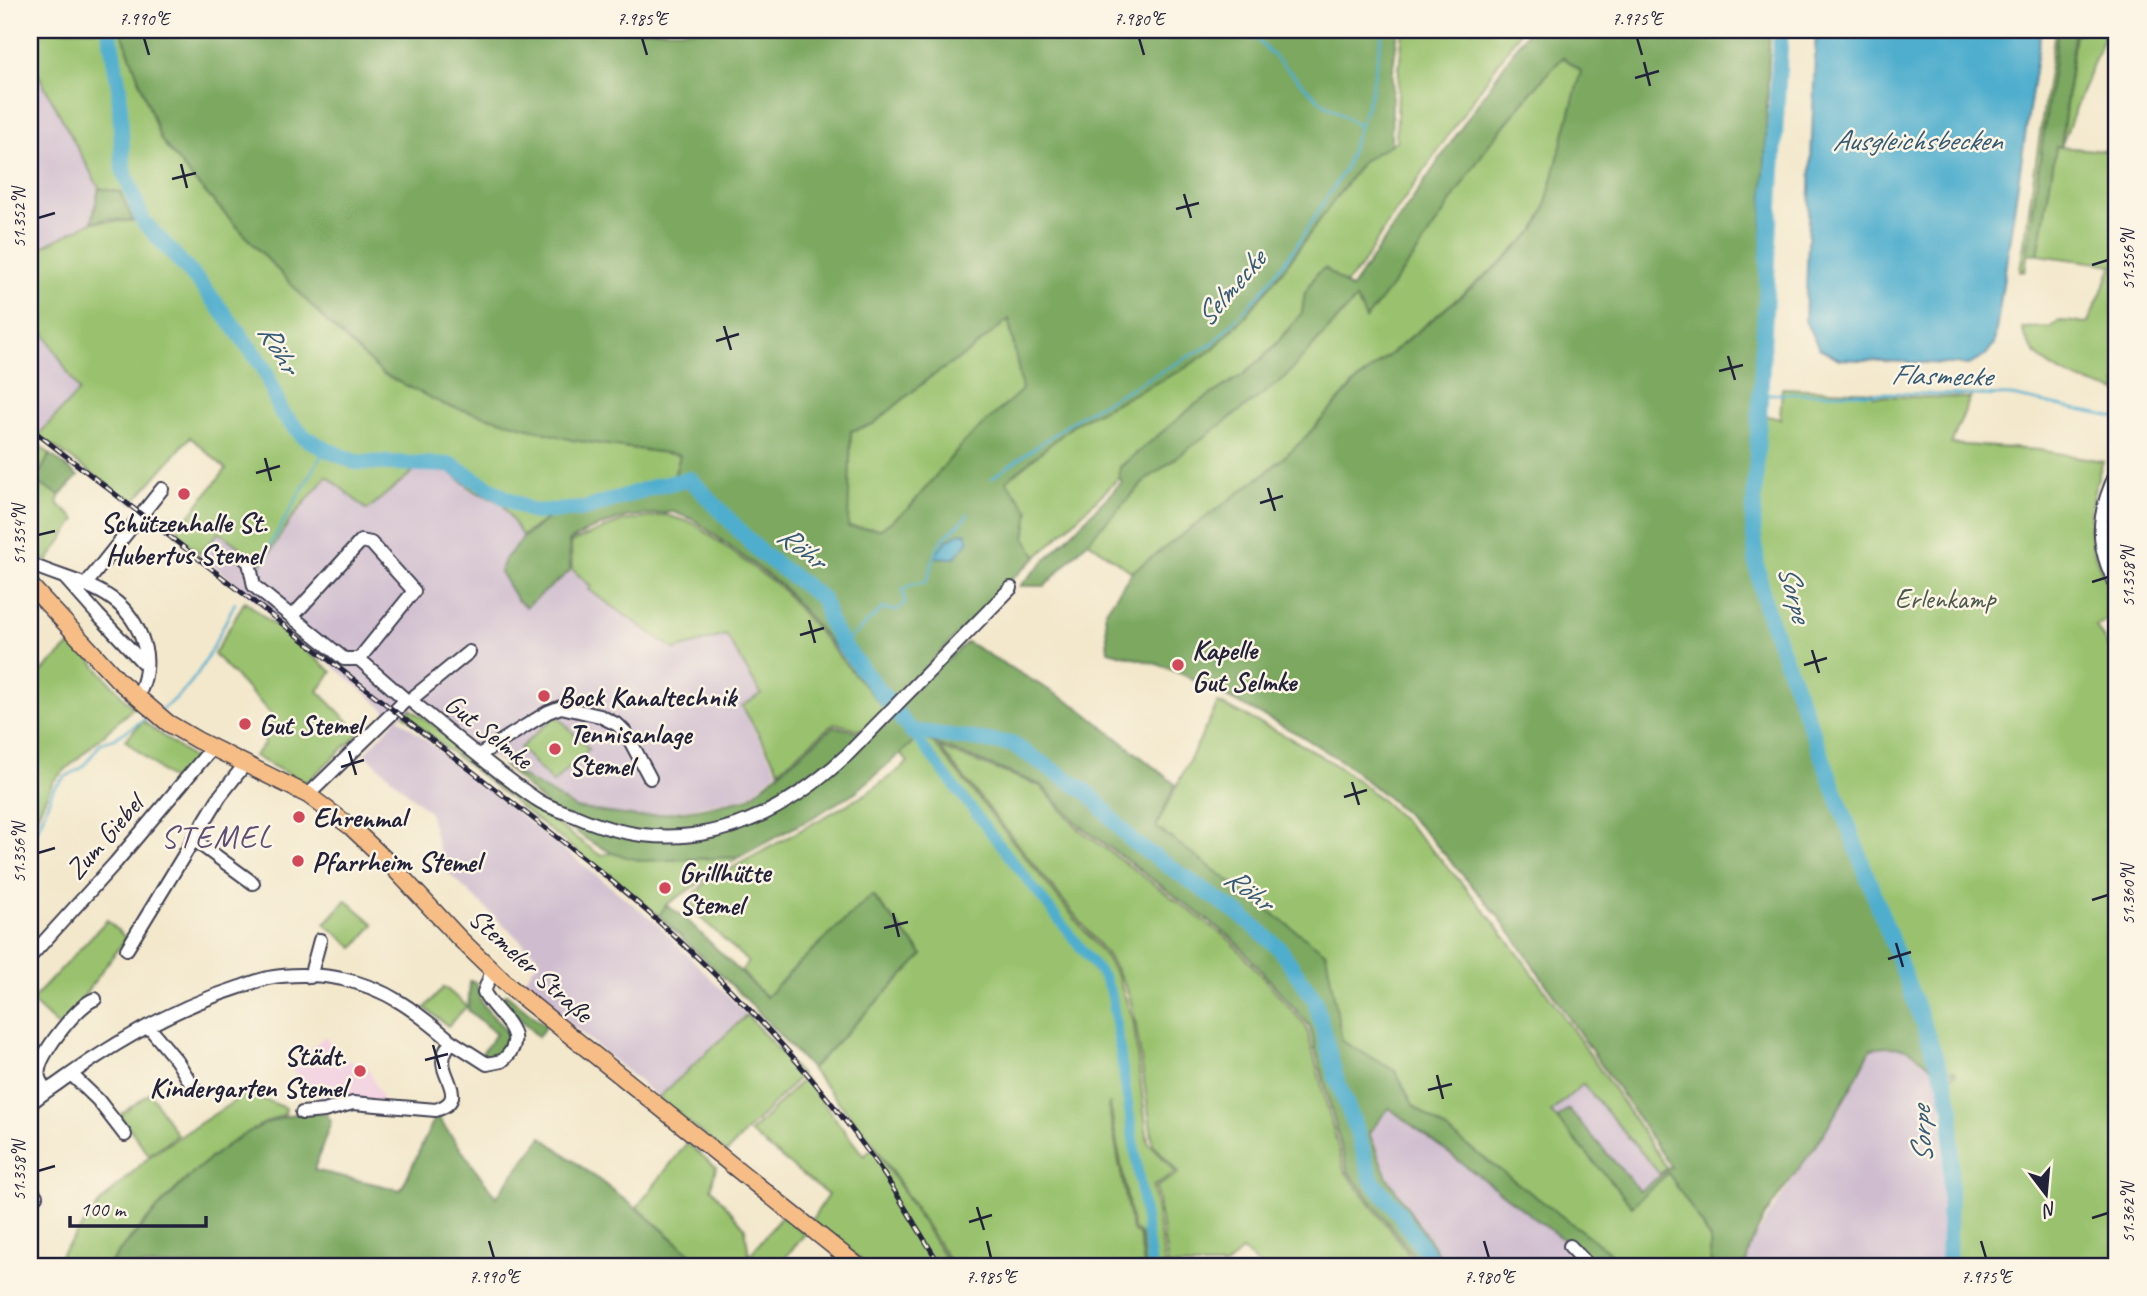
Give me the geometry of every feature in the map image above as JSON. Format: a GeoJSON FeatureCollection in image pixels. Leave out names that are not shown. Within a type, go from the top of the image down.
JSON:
{"type":"FeatureCollection","features":[{"type":"Feature","properties":{"kind":"main road","name":"Stemeler Straße"},"geometry":{"type":"LineString","coordinates":[[30,585],[119,681],[168,723],[212,748],[308,795],[351,827],[492,971],[858,1266]]}},
{"type":"Feature","properties":{"kind":"street"},"geometry":{"type":"LineString","coordinates":[[2117,472],[2107,493],[2100,526],[2103,551],[2117,586]]}},
{"type":"Feature","properties":{"kind":"street"},"geometry":{"type":"LineString","coordinates":[[86,584],[162,489]]}},
{"type":"Feature","properties":{"kind":"street"},"geometry":{"type":"LineString","coordinates":[[292,617],[361,541],[371,543],[414,591],[359,659]]}},
{"type":"Feature","properties":{"kind":"street","name":"Gut Selmke"},"geometry":{"type":"LineString","coordinates":[[244,558],[249,562],[254,586],[344,659],[359,659],[538,800],[594,825],[638,836],[704,834],[753,818],[820,778],[848,754],[1011,588]]}},
{"type":"Feature","properties":{"kind":"street"},"geometry":{"type":"LineString","coordinates":[[30,564],[86,584],[118,601],[126,609],[138,627],[147,657],[142,690],[137,697]]}},
{"type":"Feature","properties":{"kind":"street"},"geometry":{"type":"LineString","coordinates":[[66,578],[146,666]]}},
{"type":"Feature","properties":{"kind":"street"},"geometry":{"type":"LineString","coordinates":[[308,795],[408,700],[469,652]]}},
{"type":"Feature","properties":{"kind":"street"},"geometry":{"type":"LineString","coordinates":[[480,755],[548,712],[561,707],[582,710],[618,725],[626,733],[650,778]]}},
{"type":"Feature","properties":{"kind":"street","name":"Zum Giebel"},"geometry":{"type":"LineString","coordinates":[[30,957],[151,822],[212,748]]}},
{"type":"Feature","properties":{"kind":"street"},"geometry":{"type":"LineString","coordinates":[[127,949],[220,796],[246,763]]}},
{"type":"Feature","properties":{"kind":"street"},"geometry":{"type":"LineString","coordinates":[[193,839],[253,883]]}},
{"type":"Feature","properties":{"kind":"street"},"geometry":{"type":"LineString","coordinates":[[310,977],[320,940]]}},
{"type":"Feature","properties":{"kind":"street"},"geometry":{"type":"LineString","coordinates":[[30,1104],[46,1090],[148,1026],[212,996],[267,978],[341,979],[390,995],[416,1011],[451,1041],[487,1064],[502,1061],[510,1053],[514,1032],[488,1002],[484,992],[492,971]]}},
{"type":"Feature","properties":{"kind":"street"},"geometry":{"type":"LineString","coordinates":[[46,1090],[39,1079],[40,1062],[81,1006],[94,999]]}},
{"type":"Feature","properties":{"kind":"street"},"geometry":{"type":"LineString","coordinates":[[148,1026],[177,1061],[195,1090]]}},
{"type":"Feature","properties":{"kind":"street"},"geometry":{"type":"LineString","coordinates":[[302,1113],[324,1111],[353,1103],[436,1110],[442,1108],[449,1101],[452,1091],[452,1084],[444,1068],[443,1054],[451,1041]]}},
{"type":"Feature","properties":{"kind":"street"},"geometry":{"type":"LineString","coordinates":[[71,1074],[98,1100],[125,1135]]}},
{"type":"Feature","properties":{"kind":"street"},"geometry":{"type":"LineString","coordinates":[[1570,1246],[1589,1266]]}},
{"type":"Feature","properties":{"kind":"shaded area"},"geometry":{"type":"Polygon","coordinates":[[[30,59],[99,188],[92,222],[30,253],[30,59]]]}},
{"type":"Feature","properties":{"kind":"shaded area"},"geometry":{"type":"Polygon","coordinates":[[[30,309],[79,391],[33,438],[30,435],[30,309]]]}},
{"type":"Feature","properties":{"kind":"shaded area"},"geometry":{"type":"Polygon","coordinates":[[[415,470],[450,472],[474,491],[501,504],[524,537],[505,559],[500,572],[517,600],[526,607],[572,571],[591,588],[589,591],[674,651],[725,636],[760,693],[741,707],[777,771],[749,796],[638,816],[576,807],[474,746],[419,701],[398,718],[654,921],[746,1014],[658,1097],[522,983],[540,959],[444,869],[429,812],[365,754],[396,719],[200,554],[219,532],[262,564],[291,519],[327,476],[367,510],[415,470]]]}},
{"type":"Feature","properties":{"kind":"shaded area"},"geometry":{"type":"Polygon","coordinates":[[[325,1036],[342,1064],[351,1059],[356,1067],[365,1062],[382,1098],[381,1103],[342,1101],[338,1096],[323,1101],[289,1067],[325,1036]]]}},
{"type":"Feature","properties":{"kind":"shaded area"},"geometry":{"type":"Polygon","coordinates":[[[1890,1045],[1905,1047],[1942,1077],[1942,1266],[1746,1266],[1748,1249],[1859,1076],[1871,1049],[1890,1045]]]}},
{"type":"Feature","properties":{"kind":"shaded area"},"geometry":{"type":"Polygon","coordinates":[[[1583,1084],[1660,1174],[1640,1191],[1569,1109],[1557,1119],[1551,1112],[1583,1084]]]}},
{"type":"Feature","properties":{"kind":"shaded area"},"geometry":{"type":"Polygon","coordinates":[[[1389,1108],[1598,1266],[1442,1266],[1437,1252],[1387,1177],[1369,1133],[1389,1108]]]}},
{"type":"Feature","properties":{"kind":"green space"},"geometry":{"type":"Polygon","coordinates":[[[30,30],[121,30],[161,140],[192,178],[329,324],[383,374],[572,440],[680,455],[674,477],[556,512],[522,536],[502,503],[474,491],[450,472],[415,470],[367,510],[327,476],[291,519],[262,564],[219,532],[200,554],[175,533],[226,469],[190,437],[133,503],[38,435],[79,391],[30,309],[30,253],[92,222],[99,188],[30,59],[30,30]],[[120,192],[93,222],[133,221],[120,192]]]}},
{"type":"Feature","properties":{"kind":"green space"},"geometry":{"type":"Polygon","coordinates":[[[121,30],[1398,30],[1393,69],[1391,144],[1363,161],[1283,270],[1244,318],[1212,350],[1184,369],[1076,423],[1006,481],[1029,511],[1025,538],[1037,557],[1004,586],[887,708],[782,586],[694,520],[673,512],[626,517],[589,530],[569,541],[570,571],[526,607],[517,600],[500,572],[505,559],[524,537],[556,512],[674,477],[680,455],[572,440],[445,405],[383,374],[329,324],[192,178],[161,140],[121,30]],[[1009,319],[969,352],[929,378],[873,424],[851,431],[848,527],[881,529],[910,507],[963,443],[1022,390],[1009,319]]]}},
{"type":"Feature","properties":{"kind":"green space"},"geometry":{"type":"Polygon","coordinates":[[[1403,30],[1521,30],[1360,268],[1345,284],[1325,268],[1305,293],[1302,313],[1270,351],[1244,374],[1196,404],[1120,467],[1119,478],[1037,557],[1025,538],[1029,511],[1005,481],[1076,423],[1104,408],[1244,318],[1363,161],[1396,141],[1403,30]]]}},
{"type":"Feature","properties":{"kind":"green space"},"geometry":{"type":"Polygon","coordinates":[[[1528,30],[1770,30],[1751,523],[1755,566],[1764,611],[1942,1077],[1911,1051],[1894,1047],[1871,1049],[1818,1142],[1765,1217],[1756,1233],[1746,1266],[1711,1266],[1710,1240],[1668,1173],[1632,1206],[1557,1119],[1568,1109],[1640,1191],[1671,1167],[1518,943],[1495,912],[1425,832],[1346,764],[1300,735],[1184,675],[1160,665],[1108,651],[1105,612],[1132,572],[1267,472],[1301,442],[1355,383],[1500,264],[1535,230],[1544,211],[1581,71],[1563,57],[1538,84],[1489,144],[1416,254],[1366,319],[1356,299],[1283,379],[1146,480],[1045,586],[1020,586],[1122,482],[1119,478],[1120,467],[1196,404],[1244,374],[1270,351],[1302,313],[1305,293],[1317,273],[1325,268],[1351,289],[1528,30]]]}},
{"type":"Feature","properties":{"kind":"green space"},"geometry":{"type":"Polygon","coordinates":[[[2055,30],[2058,30],[2025,271],[2020,271],[2055,30]]]}},
{"type":"Feature","properties":{"kind":"green space"},"geometry":{"type":"Polygon","coordinates":[[[2058,30],[2084,30],[2074,36],[2061,147],[2056,147],[2038,255],[2027,254],[2058,30]]]}},
{"type":"Feature","properties":{"kind":"green space"},"geometry":{"type":"Polygon","coordinates":[[[2084,30],[2106,30],[2061,147],[2075,35],[2084,30]]]}},
{"type":"Feature","properties":{"kind":"green space"},"geometry":{"type":"Polygon","coordinates":[[[1563,57],[1581,71],[1544,211],[1535,230],[1499,264],[1355,383],[1301,442],[1267,472],[1132,572],[1087,541],[1146,480],[1283,379],[1357,298],[1366,319],[1416,254],[1489,144],[1563,57]]]}},
{"type":"Feature","properties":{"kind":"green space"},"geometry":{"type":"Polygon","coordinates":[[[2056,147],[2117,152],[2117,392],[2060,372],[2047,364],[2028,343],[2022,328],[2051,327],[2060,321],[2088,323],[2113,265],[2038,255],[2056,147]]]}},
{"type":"Feature","properties":{"kind":"green space"},"geometry":{"type":"Polygon","coordinates":[[[99,188],[120,192],[133,221],[110,219],[92,222],[99,188]]]}},
{"type":"Feature","properties":{"kind":"green space"},"geometry":{"type":"Polygon","coordinates":[[[1008,318],[1023,390],[963,443],[910,507],[881,529],[847,527],[851,431],[873,424],[929,378],[969,352],[1008,318]]]}},
{"type":"Feature","properties":{"kind":"green space","name":"Erlenkamp"},"geometry":{"type":"Polygon","coordinates":[[[1782,388],[1873,392],[1873,396],[1970,398],[1951,444],[2039,450],[2103,461],[2092,502],[2090,527],[2095,554],[2117,608],[2117,614],[2096,626],[2110,650],[2117,651],[2117,1266],[1950,1266],[1945,1076],[1956,1074],[1955,1071],[1944,1073],[1769,609],[1760,566],[1756,524],[1764,415],[1780,419],[1782,388]]]}},
{"type":"Feature","properties":{"kind":"green space"},"geometry":{"type":"Polygon","coordinates":[[[30,438],[50,454],[36,482],[60,495],[57,503],[76,520],[47,562],[30,551],[30,541],[34,535],[30,530],[30,438]]]}},
{"type":"Feature","properties":{"kind":"green space"},"geometry":{"type":"Polygon","coordinates":[[[50,454],[78,476],[60,495],[35,482],[50,454]]]}},
{"type":"Feature","properties":{"kind":"green space"},"geometry":{"type":"Polygon","coordinates":[[[666,515],[693,523],[781,588],[886,711],[862,730],[834,723],[779,770],[742,706],[761,694],[726,635],[675,650],[589,590],[591,587],[572,569],[571,542],[623,521],[666,515]]]}},
{"type":"Feature","properties":{"kind":"green space"},"geometry":{"type":"Polygon","coordinates":[[[245,601],[332,672],[318,691],[360,733],[307,782],[254,756],[265,743],[261,736],[276,719],[214,654],[245,601]]]}},
{"type":"Feature","properties":{"kind":"green space"},"geometry":{"type":"Polygon","coordinates":[[[74,641],[133,708],[53,781],[30,831],[30,683],[74,641]]]}},
{"type":"Feature","properties":{"kind":"green space"},"geometry":{"type":"Polygon","coordinates":[[[967,642],[1078,707],[1175,784],[1156,827],[1326,953],[1342,1041],[1395,1071],[1413,1105],[1607,1250],[1623,1266],[1598,1266],[1389,1108],[1369,1133],[1387,1177],[1437,1252],[1442,1266],[1414,1266],[1411,1253],[1347,1170],[1309,1025],[1233,939],[1080,826],[1041,785],[919,737],[857,791],[739,857],[642,861],[612,853],[589,841],[571,828],[503,765],[576,808],[638,817],[698,809],[749,798],[834,726],[864,733],[967,642]]]}},
{"type":"Feature","properties":{"kind":"green space"},"geometry":{"type":"Polygon","coordinates":[[[1218,703],[1292,739],[1345,771],[1397,814],[1452,872],[1537,980],[1667,1168],[1660,1174],[1583,1084],[1551,1112],[1632,1205],[1668,1172],[1710,1240],[1711,1266],[1623,1266],[1607,1250],[1413,1105],[1395,1071],[1342,1041],[1325,953],[1156,827],[1218,703]]]}},
{"type":"Feature","properties":{"kind":"green space"},"geometry":{"type":"Polygon","coordinates":[[[411,709],[504,777],[558,825],[600,855],[612,853],[642,861],[739,857],[666,905],[659,916],[404,715],[411,709]]]}},
{"type":"Feature","properties":{"kind":"green space","name":"Tennisanlage Stemel"},"geometry":{"type":"Polygon","coordinates":[[[556,715],[589,749],[553,783],[520,748],[556,715]]]}},
{"type":"Feature","properties":{"kind":"green space"},"geometry":{"type":"Polygon","coordinates":[[[143,721],[196,761],[178,785],[125,740],[143,721]]]}},
{"type":"Feature","properties":{"kind":"green space"},"geometry":{"type":"Polygon","coordinates":[[[919,737],[933,742],[1104,955],[1118,977],[1133,1019],[1148,1142],[1176,1172],[1153,1186],[1165,1266],[1145,1266],[1141,1234],[1133,1229],[1110,1104],[1108,1105],[1132,1231],[1139,1235],[1144,1266],[953,1266],[874,1144],[811,1069],[923,955],[872,895],[766,998],[741,971],[748,962],[693,910],[693,896],[705,883],[866,794],[908,762],[900,753],[919,737]]]}},
{"type":"Feature","properties":{"kind":"green space"},"geometry":{"type":"Polygon","coordinates":[[[940,748],[1040,786],[1079,829],[1231,941],[1306,1026],[1344,1170],[1408,1253],[1410,1266],[1260,1266],[1242,1250],[1226,1266],[1168,1266],[1156,1187],[1179,1173],[1153,1144],[1135,1018],[1129,995],[1105,952],[940,748]]]}},
{"type":"Feature","properties":{"kind":"green space"},"geometry":{"type":"Polygon","coordinates":[[[872,895],[923,955],[811,1069],[749,1002],[659,916],[666,905],[684,917],[766,997],[872,895]]]}},
{"type":"Feature","properties":{"kind":"green space"},"geometry":{"type":"Polygon","coordinates":[[[346,900],[374,924],[354,948],[325,924],[346,900]]]}},
{"type":"Feature","properties":{"kind":"green space"},"geometry":{"type":"Polygon","coordinates":[[[107,920],[126,938],[60,1028],[31,1001],[107,920]]]}},
{"type":"Feature","properties":{"kind":"green space"},"geometry":{"type":"Polygon","coordinates":[[[470,981],[477,983],[483,1004],[507,1032],[504,1047],[494,1059],[482,1053],[496,1034],[468,1010],[470,981]]]}},
{"type":"Feature","properties":{"kind":"green space"},"geometry":{"type":"Polygon","coordinates":[[[444,987],[467,1006],[448,1026],[425,1008],[444,987]]]}},
{"type":"Feature","properties":{"kind":"green space"},"geometry":{"type":"Polygon","coordinates":[[[506,994],[546,1026],[538,1037],[501,999],[506,994]]]}},
{"type":"Feature","properties":{"kind":"green space"},"geometry":{"type":"Polygon","coordinates":[[[747,1015],[801,1075],[726,1153],[658,1098],[747,1015]]]}},
{"type":"Feature","properties":{"kind":"green space"},"geometry":{"type":"Polygon","coordinates":[[[804,1078],[864,1156],[874,1147],[950,1266],[869,1266],[811,1221],[828,1195],[750,1133],[804,1078]]]}},
{"type":"Feature","properties":{"kind":"green space"},"geometry":{"type":"Polygon","coordinates":[[[150,1093],[177,1135],[149,1155],[120,1115],[150,1093]]]}},
{"type":"Feature","properties":{"kind":"green space"},"geometry":{"type":"Polygon","coordinates":[[[247,1093],[286,1108],[285,1114],[235,1140],[193,1173],[173,1191],[108,1266],[52,1266],[100,1203],[151,1155],[247,1093]]]}},
{"type":"Feature","properties":{"kind":"green space"},"geometry":{"type":"Polygon","coordinates":[[[326,1113],[331,1121],[314,1170],[401,1190],[436,1115],[496,1197],[542,1137],[640,1211],[705,1266],[110,1266],[118,1253],[175,1190],[218,1152],[267,1123],[294,1114],[326,1113]]]}},
{"type":"Feature","properties":{"kind":"green space"},"geometry":{"type":"Polygon","coordinates":[[[687,1143],[716,1167],[711,1188],[745,1228],[749,1256],[782,1216],[805,1234],[778,1266],[705,1266],[637,1207],[687,1143]]]}},
{"type":"Feature","properties":{"kind":"water","name":"Ausgleichsbecken"},"geometry":{"type":"Polygon","coordinates":[[[1816,30],[2041,30],[1994,344],[1985,356],[1969,365],[1839,359],[1819,348],[1805,321],[1816,30]]]}},
{"type":"Feature","properties":{"kind":"water"},"geometry":{"type":"Polygon","coordinates":[[[966,533],[969,541],[954,558],[934,557],[947,540],[966,533]]]}},
{"type":"Feature","properties":{"kind":"waterway","name":"Röhr"},"geometry":{"type":"LineString","coordinates":[[109,30],[119,88],[123,169],[143,221],[199,282],[233,325],[264,368],[281,412],[304,437],[355,462],[451,465],[533,512],[585,509],[656,486],[690,479],[761,553],[823,599],[829,621],[843,645],[911,731],[1012,744],[1090,794],[1133,842],[1242,916],[1279,948],[1315,1000],[1336,1078],[1357,1131],[1372,1181],[1396,1209],[1435,1266]]}},
{"type":"Feature","properties":{"kind":"waterway"},"geometry":{"type":"LineString","coordinates":[[1247,30],[1320,101],[1358,125]]}},
{"type":"Feature","properties":{"kind":"waterway","name":"Selmecke"},"geometry":{"type":"LineString","coordinates":[[992,478],[1083,414],[1212,344],[1260,294],[1297,245],[1345,169],[1371,92],[1383,30]]}},
{"type":"Feature","properties":{"kind":"waterway","name":"Sorpe"},"geometry":{"type":"LineString","coordinates":[[1781,30],[1753,524],[1757,567],[1766,609],[1945,1082],[1952,1110],[1948,1266]]}},
{"type":"Feature","properties":{"kind":"waterway","name":"Flasmecke"},"geometry":{"type":"LineString","coordinates":[[1762,394],[2012,396],[2117,418]]}},
{"type":"Feature","properties":{"kind":"waterway"},"geometry":{"type":"LineString","coordinates":[[261,561],[325,449]]}},
{"type":"Feature","properties":{"kind":"waterway","name":"Selmecke"},"geometry":{"type":"LineString","coordinates":[[843,645],[883,608],[896,611],[905,603],[903,590],[913,584],[926,582],[940,543],[968,514]]}},
{"type":"Feature","properties":{"kind":"waterway"},"geometry":{"type":"LineString","coordinates":[[160,710],[186,689],[196,676],[235,603]]}},
{"type":"Feature","properties":{"kind":"waterway"},"geometry":{"type":"LineString","coordinates":[[30,837],[38,829],[53,789],[65,777],[83,767],[101,743],[114,739],[151,715]]}},
{"type":"Feature","properties":{"kind":"waterway"},"geometry":{"type":"LineString","coordinates":[[911,731],[1105,979],[1112,996],[1152,1266]]}},
{"type":"Feature","properties":{"kind":"railway"},"geometry":{"type":"LineString","coordinates":[[30,428],[589,862],[669,931],[744,1004],[815,1083],[879,1167],[941,1266]]}},
{"type":"Feature","properties":{"kind":"place","name":"Schützenhalle St. Hubertus Stemel"},"geometry":{"type":"Point","coordinates":[184,494]}},
{"type":"Feature","properties":{"kind":"place","name":"Kapelle Gut Selmke"},"geometry":{"type":"Point","coordinates":[1178,665]}},
{"type":"Feature","properties":{"kind":"place","name":"Bock Kanaltechnik"},"geometry":{"type":"Point","coordinates":[544,696]}},
{"type":"Feature","properties":{"kind":"place","name":"Gut Stemel"},"geometry":{"type":"Point","coordinates":[245,724]}},
{"type":"Feature","properties":{"kind":"place","name":"Tennisanlage Stemel"},"geometry":{"type":"Point","coordinates":[555,749]}},
{"type":"Feature","properties":{"kind":"place","name":"Ehrenmal"},"geometry":{"type":"Point","coordinates":[299,817]}},
{"type":"Feature","properties":{"kind":"place","name":"Pfarrheim Stemel"},"geometry":{"type":"Point","coordinates":[298,861]}},
{"type":"Feature","properties":{"kind":"place","name":"Grillhütte Stemel"},"geometry":{"type":"Point","coordinates":[665,888]}},
{"type":"Feature","properties":{"kind":"place","name":"Städt. Kindergarten Stemel"},"geometry":{"type":"Point","coordinates":[360,1071]}},
{"type":"Feature","properties":{"kind":"district","name":"STEMEL"},"geometry":{"type":"Point","coordinates":[217,836]}}]}
